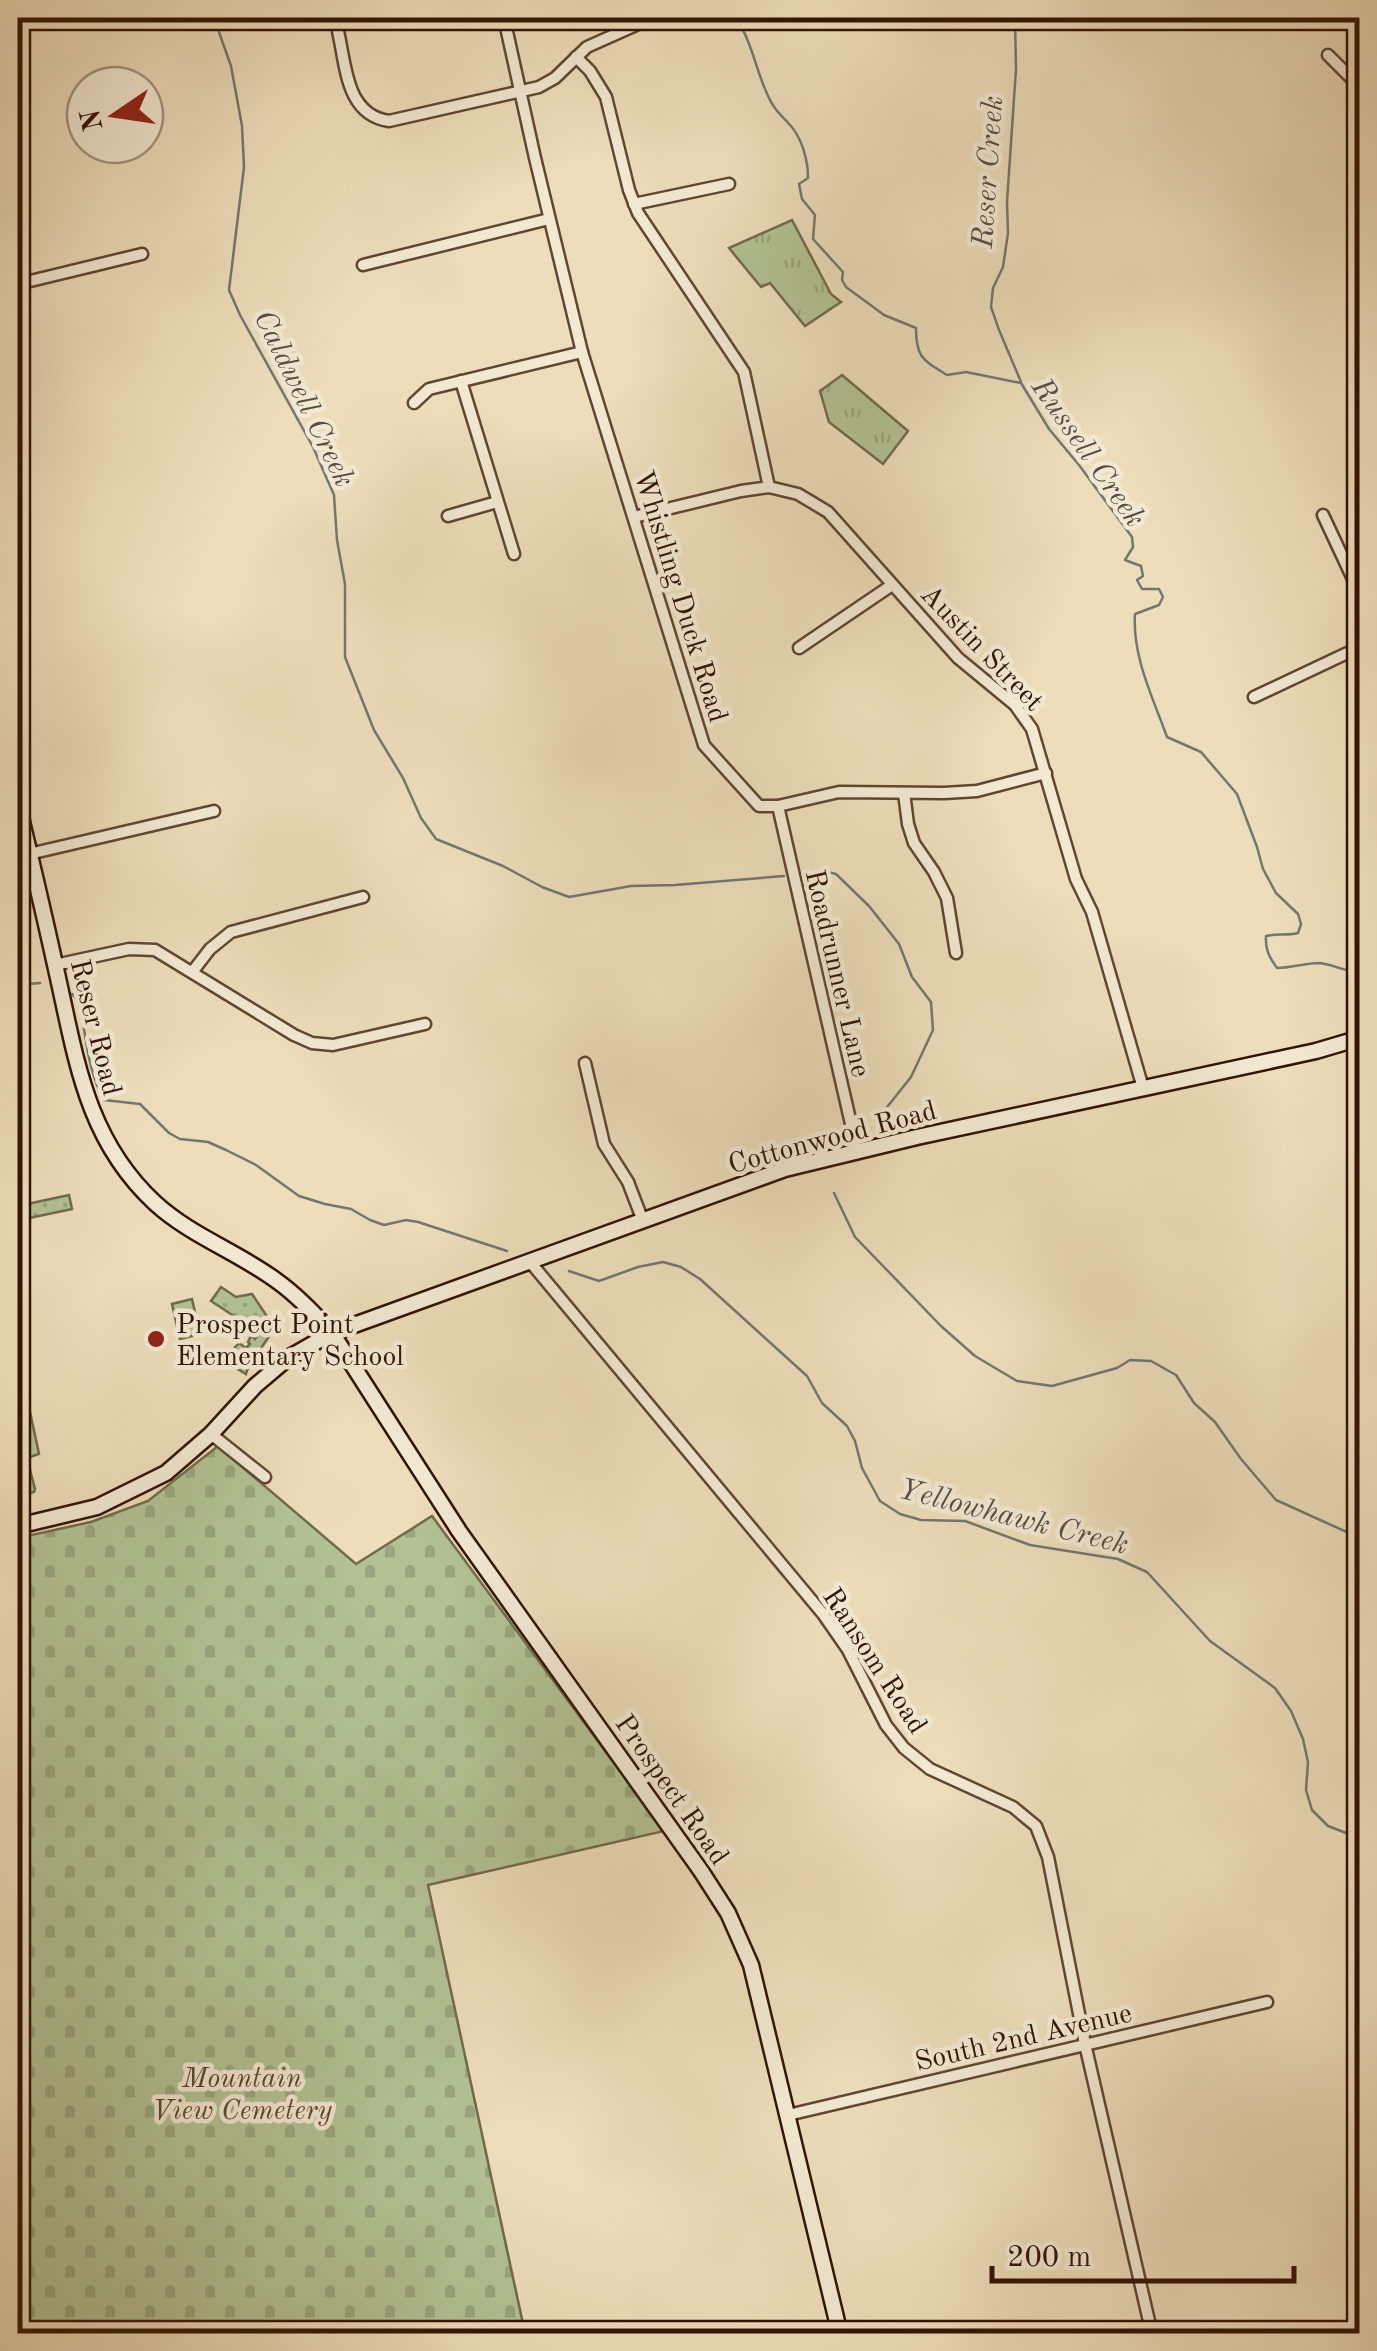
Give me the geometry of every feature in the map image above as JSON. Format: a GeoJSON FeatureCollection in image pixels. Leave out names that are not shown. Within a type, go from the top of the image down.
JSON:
{"type":"FeatureCollection","features":[{"type":"Feature","properties":{"kind":"main road","name":"Reser Road"},"geometry":{"type":"LineString","coordinates":[[18,805],[84,1091],[112,1154],[160,1207],[276,1280],[332,1333]]}},
{"type":"Feature","properties":{"kind":"main road","name":"Cottonwood Road"},"geometry":{"type":"LineString","coordinates":[[18,1526],[98,1506],[166,1474],[212,1434],[266,1376],[288,1358],[332,1333],[785,1169],[1360,1038]]}},
{"type":"Feature","properties":{"kind":"main road","name":"Prospect Road"},"geometry":{"type":"LineString","coordinates":[[332,1333],[459,1531],[728,1912],[752,1965],[840,2334]]}},
{"type":"Feature","properties":{"kind":"street","name":"Whistling Duck Road"},"geometry":{"type":"LineString","coordinates":[[504,18],[582,352],[704,745],[759,806],[778,806]]}},
{"type":"Feature","properties":{"kind":"street"},"geometry":{"type":"LineString","coordinates":[[338,31],[356,101],[366,114],[377,119],[400,120],[538,87],[555,78],[600,39],[652,18]]}},
{"type":"Feature","properties":{"kind":"street"},"geometry":{"type":"LineString","coordinates":[[1328,56],[1360,87]]}},
{"type":"Feature","properties":{"kind":"street"},"geometry":{"type":"LineString","coordinates":[[576,57],[606,96],[634,204],[645,225],[744,372],[769,487],[741,490],[634,517]]}},
{"type":"Feature","properties":{"kind":"street"},"geometry":{"type":"LineString","coordinates":[[634,204],[729,184]]}},
{"type":"Feature","properties":{"kind":"street"},"geometry":{"type":"LineString","coordinates":[[363,265],[549,220]]}},
{"type":"Feature","properties":{"kind":"street"},"geometry":{"type":"LineString","coordinates":[[18,284],[142,254]]}},
{"type":"Feature","properties":{"kind":"street"},"geometry":{"type":"LineString","coordinates":[[414,404],[430,389],[582,352]]}},
{"type":"Feature","properties":{"kind":"street"},"geometry":{"type":"LineString","coordinates":[[460,381],[514,554]]}},
{"type":"Feature","properties":{"kind":"street","name":"Austin Street"},"geometry":{"type":"LineString","coordinates":[[769,487],[798,494],[828,512],[958,658],[1015,705],[1032,729],[1076,879],[1092,912],[1143,1088]]}},
{"type":"Feature","properties":{"kind":"street"},"geometry":{"type":"LineString","coordinates":[[448,516],[498,502]]}},
{"type":"Feature","properties":{"kind":"street"},"geometry":{"type":"LineString","coordinates":[[1323,515],[1355,573],[1360,594]]}},
{"type":"Feature","properties":{"kind":"street"},"geometry":{"type":"LineString","coordinates":[[799,648],[892,585]]}},
{"type":"Feature","properties":{"kind":"street"},"geometry":{"type":"LineString","coordinates":[[1254,697],[1360,647]]}},
{"type":"Feature","properties":{"kind":"street"},"geometry":{"type":"LineString","coordinates":[[778,806],[839,792],[977,791],[1046,773]]}},
{"type":"Feature","properties":{"kind":"street"},"geometry":{"type":"LineString","coordinates":[[904,793],[914,842],[947,898],[956,953]]}},
{"type":"Feature","properties":{"kind":"street","name":"Roadrunner Lane"},"geometry":{"type":"LineString","coordinates":[[778,806],[857,1150]]}},
{"type":"Feature","properties":{"kind":"street"},"geometry":{"type":"LineString","coordinates":[[30,854],[214,812]]}},
{"type":"Feature","properties":{"kind":"street"},"geometry":{"type":"LineString","coordinates":[[192,971],[231,932],[363,898]]}},
{"type":"Feature","properties":{"kind":"street"},"geometry":{"type":"LineString","coordinates":[[55,964],[129,949],[155,950],[312,1043],[333,1045],[425,1024]]}},
{"type":"Feature","properties":{"kind":"street"},"geometry":{"type":"LineString","coordinates":[[585,1063],[604,1144],[628,1182],[644,1221]]}},
{"type":"Feature","properties":{"kind":"street","name":"Ransom Road"},"geometry":{"type":"LineString","coordinates":[[530,1263],[823,1614],[848,1650],[886,1725],[904,1748],[930,1770],[1013,1806],[1036,1826],[1048,1857],[1152,2334]]}},
{"type":"Feature","properties":{"kind":"street"},"geometry":{"type":"LineString","coordinates":[[212,1434],[265,1477]]}},
{"type":"Feature","properties":{"kind":"street","name":"South 2nd Avenue"},"geometry":{"type":"LineString","coordinates":[[788,2115],[1267,2002]]}},
{"type":"Feature","properties":{"kind":"green space"},"geometry":{"type":"Polygon","coordinates":[[[792,220],[831,294],[841,302],[805,326],[770,283],[761,287],[729,248],[792,220]]]}},
{"type":"Feature","properties":{"kind":"green space"},"geometry":{"type":"Polygon","coordinates":[[[842,375],[908,431],[883,464],[829,422],[820,391],[842,375]]]}},
{"type":"Feature","properties":{"kind":"green space"},"geometry":{"type":"Polygon","coordinates":[[[69,1195],[72,1209],[20,1220],[18,1206],[69,1195]]]}},
{"type":"Feature","properties":{"kind":"green space"},"geometry":{"type":"Polygon","coordinates":[[[221,1287],[236,1297],[252,1294],[268,1318],[260,1329],[252,1328],[211,1301],[221,1287]]]}},
{"type":"Feature","properties":{"kind":"green space"},"geometry":{"type":"Polygon","coordinates":[[[192,1299],[200,1334],[180,1339],[172,1304],[192,1299]]]}},
{"type":"Feature","properties":{"kind":"green space"},"geometry":{"type":"Polygon","coordinates":[[[262,1330],[270,1335],[246,1374],[231,1365],[236,1357],[231,1352],[239,1343],[246,1348],[251,1336],[255,1339],[262,1330]]]}},
{"type":"Feature","properties":{"kind":"green space"},"geometry":{"type":"Polygon","coordinates":[[[27,1398],[39,1454],[18,1461],[18,1400],[27,1398]]]}},
{"type":"Feature","properties":{"kind":"green space","name":"Mountain View Cemetery"},"geometry":{"type":"Polygon","coordinates":[[[218,1446],[356,1564],[432,1516],[664,1831],[428,1885],[525,2333],[18,2333],[18,1538],[91,1522],[148,1501],[218,1446]]]}},
{"type":"Feature","properties":{"kind":"green space"},"geometry":{"type":"Polygon","coordinates":[[[29,1466],[34,1492],[18,1496],[18,1468],[29,1466]]]}},
{"type":"Feature","properties":{"kind":"waterway","name":"Caldwell Creek"},"geometry":{"type":"LineString","coordinates":[[214,18],[231,66],[242,126],[244,167],[229,290],[313,447],[334,495],[345,584],[345,657],[374,730],[421,818],[436,839],[569,897],[631,886],[784,876]]}},
{"type":"Feature","properties":{"kind":"waterway","name":"Russell Creek"},"geometry":{"type":"LineString","coordinates":[[736,18],[770,100],[801,143],[808,178],[799,184],[802,199],[815,215],[813,239],[843,272],[846,287],[884,315],[916,328],[922,357],[947,375],[966,372],[1021,383],[1049,429],[1132,537],[1133,547],[1125,560],[1141,566],[1143,576],[1137,580],[1142,589],[1159,589],[1163,597],[1159,605],[1135,614],[1135,630],[1145,677],[1167,737],[1201,752],[1237,794],[1263,869],[1276,893],[1298,914],[1298,933],[1266,936],[1274,964],[1277,968],[1319,963],[1360,970]]}},
{"type":"Feature","properties":{"kind":"waterway","name":"Reser Creek"},"geometry":{"type":"LineString","coordinates":[[1015,18],[1008,233],[991,307],[1021,382]]}},
{"type":"Feature","properties":{"kind":"waterway","name":"Caldwell Creek"},"geometry":{"type":"LineString","coordinates":[[804,874],[836,874],[869,906],[899,944],[912,977],[931,1002],[933,1030],[911,1077],[876,1121]]}},
{"type":"Feature","properties":{"kind":"waterway","name":"Yellowhawk Creek"},"geometry":{"type":"LineString","coordinates":[[18,985],[40,983]]}},
{"type":"Feature","properties":{"kind":"waterway","name":"Yellowhawk Creek"},"geometry":{"type":"LineString","coordinates":[[72,994],[79,1001],[90,1064],[104,1100],[140,1104],[169,1133],[226,1150],[256,1165],[299,1196],[351,1209],[384,1225],[406,1220],[418,1222],[507,1251]]}},
{"type":"Feature","properties":{"kind":"waterway","name":"Caldwell Creek"},"geometry":{"type":"LineString","coordinates":[[834,1193],[855,1237],[975,1356],[1017,1381],[1052,1386],[1117,1368],[1130,1360],[1151,1361],[1176,1375],[1194,1403],[1215,1422],[1276,1500],[1360,1538]]}},
{"type":"Feature","properties":{"kind":"waterway","name":"Yellowhawk Creek"},"geometry":{"type":"LineString","coordinates":[[569,1271],[599,1281],[663,1262],[700,1279],[807,1376],[822,1403],[847,1426],[862,1468],[880,1501],[900,1514],[921,1520],[965,1521],[1030,1545],[1118,1559],[1147,1572],[1210,1641],[1275,1688],[1303,1739],[1308,1762],[1306,1790],[1312,1810],[1328,1826],[1360,1843]]}},
{"type":"Feature","properties":{"kind":"place","name":"Prospect Point Elementary School"},"geometry":{"type":"Point","coordinates":[156,1339]}}]}
